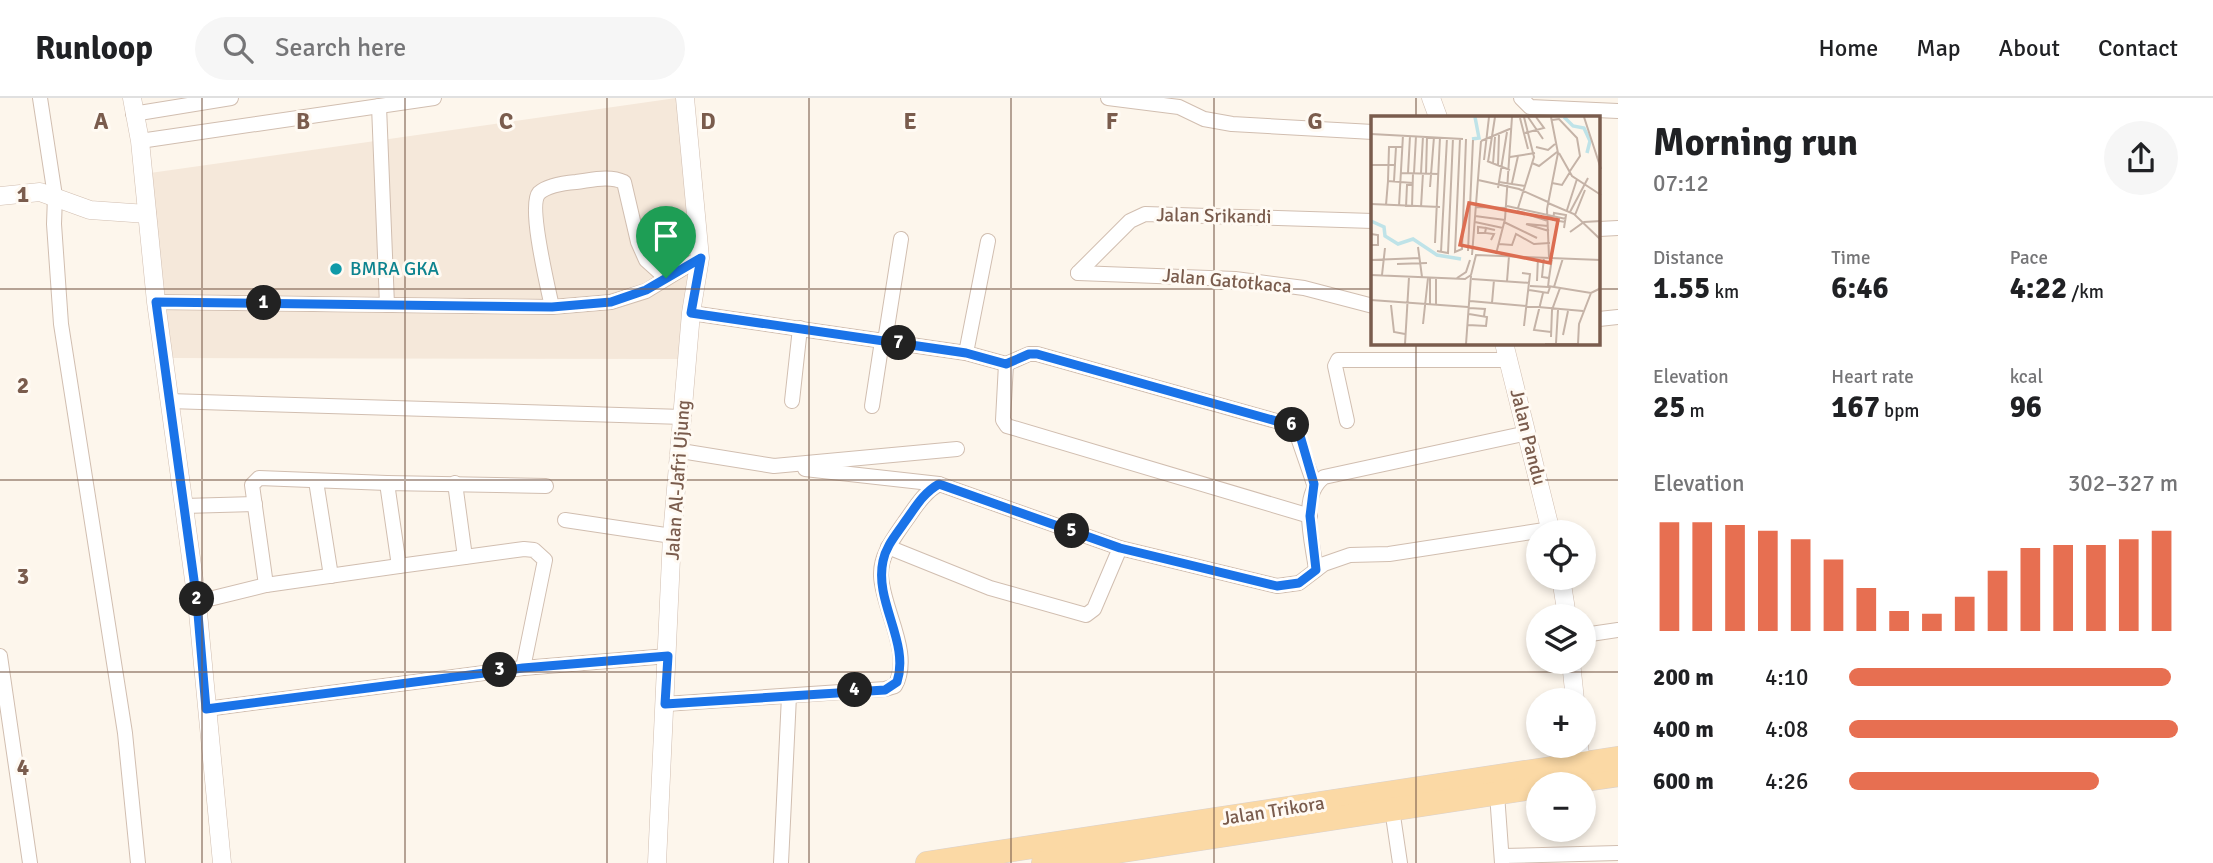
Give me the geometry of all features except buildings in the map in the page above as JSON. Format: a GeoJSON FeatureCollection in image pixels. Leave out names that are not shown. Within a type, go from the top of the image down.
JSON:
{"type":"FeatureCollection","features":[{"type":"Feature","properties":{"kind":"main road","name":"Jalan Trikora"},"geometry":{"type":"LineString","coordinates":[[1596,756],[1618,758]]}},
{"type":"Feature","properties":{"kind":"main road","name":"Jalan Trikora"},"geometry":{"type":"LineString","coordinates":[[927,863],[1556,758]]}},
{"type":"Feature","properties":{"kind":"main road"},"geometry":{"type":"LineString","coordinates":[[1596,778],[1618,775]]}},
{"type":"Feature","properties":{"kind":"main road","name":"Jalan Trikora"},"geometry":{"type":"LineString","coordinates":[[1043,863],[1526,789]]}},
{"type":"Feature","properties":{"kind":"street"},"geometry":{"type":"LineString","coordinates":[[40,98],[55,196],[54,224],[61,324],[125,733],[138,863]]}},
{"type":"Feature","properties":{"kind":"street"},"geometry":{"type":"LineString","coordinates":[[222,863],[197,602],[156,302],[140,141],[133,106],[231,98]]}},
{"type":"Feature","properties":{"kind":"street"},"geometry":{"type":"LineString","coordinates":[[140,141],[434,98]]}},
{"type":"Feature","properties":{"kind":"street","name":"Jalan Al-Jafri Ujung"},"geometry":{"type":"LineString","coordinates":[[657,863],[672,536],[691,313],[701,258],[685,98]]}},
{"type":"Feature","properties":{"kind":"street"},"geometry":{"type":"LineString","coordinates":[[1108,98],[1181,103],[1204,119],[1232,124],[1371,132]]}},
{"type":"Feature","properties":{"kind":"street"},"geometry":{"type":"LineString","coordinates":[[1431,98],[1438,116]]}},
{"type":"Feature","properties":{"kind":"street"},"geometry":{"type":"LineString","coordinates":[[1521,98],[1530,107],[1588,115],[1618,111]]}},
{"type":"Feature","properties":{"kind":"street"},"geometry":{"type":"LineString","coordinates":[[379,106],[387,304]]}},
{"type":"Feature","properties":{"kind":"street"},"geometry":{"type":"LineString","coordinates":[[552,307],[536,222],[538,194],[551,187],[603,178],[624,182],[638,242],[646,260],[666,278]]}},
{"type":"Feature","properties":{"kind":"street"},"geometry":{"type":"LineString","coordinates":[[0,196],[27,192],[55,196],[90,210],[147,214]]}},
{"type":"Feature","properties":{"kind":"street","name":"Jalan Srikandi"},"geometry":{"type":"LineString","coordinates":[[1078,273],[1130,221],[1145,214],[1371,220]]}},
{"type":"Feature","properties":{"kind":"street"},"geometry":{"type":"LineString","coordinates":[[872,406],[901,239]]}},
{"type":"Feature","properties":{"kind":"street"},"geometry":{"type":"LineString","coordinates":[[966,353],[988,241]]}},
{"type":"Feature","properties":{"kind":"street"},"geometry":{"type":"LineString","coordinates":[[156,302],[552,307],[611,302],[646,290],[701,258]]}},
{"type":"Feature","properties":{"kind":"street","name":"Jalan Gatotkaca"},"geometry":{"type":"LineString","coordinates":[[1078,273],[1236,279],[1304,288],[1371,305]]}},
{"type":"Feature","properties":{"kind":"street"},"geometry":{"type":"LineString","coordinates":[[691,313],[966,353],[1006,364],[1029,354],[1294,426],[1299,432],[1314,484],[1310,516],[1316,570]]}},
{"type":"Feature","properties":{"kind":"street"},"geometry":{"type":"LineString","coordinates":[[792,401],[800,328]]}},
{"type":"Feature","properties":{"kind":"street"},"geometry":{"type":"LineString","coordinates":[[1347,421],[1335,366],[1338,360],[1507,352]]}},
{"type":"Feature","properties":{"kind":"street","name":"Jalan Pandu"},"geometry":{"type":"LineString","coordinates":[[1507,352],[1549,520]]}},
{"type":"Feature","properties":{"kind":"street"},"geometry":{"type":"LineString","coordinates":[[1006,364],[1003,420],[1007,426],[1310,516]]}},
{"type":"Feature","properties":{"kind":"street"},"geometry":{"type":"LineString","coordinates":[[170,401],[682,417]]}},
{"type":"Feature","properties":{"kind":"street"},"geometry":{"type":"LineString","coordinates":[[1314,484],[1331,475],[1527,433]]}},
{"type":"Feature","properties":{"kind":"street"},"geometry":{"type":"LineString","coordinates":[[774,466],[957,449]]}},
{"type":"Feature","properties":{"kind":"street"},"geometry":{"type":"LineString","coordinates":[[681,451],[774,466],[939,484],[1120,548],[1277,586],[1299,583],[1324,564],[1350,555],[1389,554],[1526,534]]}},
{"type":"Feature","properties":{"kind":"street"},"geometry":{"type":"LineString","coordinates":[[266,585],[253,485],[256,479],[547,486]]}},
{"type":"Feature","properties":{"kind":"street"},"geometry":{"type":"LineString","coordinates":[[316,481],[331,576]]}},
{"type":"Feature","properties":{"kind":"street"},"geometry":{"type":"LineString","coordinates":[[387,483],[399,566]]}},
{"type":"Feature","properties":{"kind":"street"},"geometry":{"type":"LineString","coordinates":[[454,483],[465,557]]}},
{"type":"Feature","properties":{"kind":"street"},"geometry":{"type":"LineString","coordinates":[[665,704],[885,690],[895,686],[901,663],[881,576],[888,547],[926,491],[939,484]]}},
{"type":"Feature","properties":{"kind":"street"},"geometry":{"type":"LineString","coordinates":[[184,506],[255,504]]}},
{"type":"Feature","properties":{"kind":"street"},"geometry":{"type":"LineString","coordinates":[[565,520],[672,536]]}},
{"type":"Feature","properties":{"kind":"street"},"geometry":{"type":"LineString","coordinates":[[888,547],[990,588],[1086,615],[1094,609],[1120,548]]}},
{"type":"Feature","properties":{"kind":"street"},"geometry":{"type":"LineString","coordinates":[[197,602],[266,585],[524,549],[534,550],[545,559],[523,668]]}},
{"type":"Feature","properties":{"kind":"street"},"geometry":{"type":"LineString","coordinates":[[1596,633],[1618,630]]}},
{"type":"Feature","properties":{"kind":"street"},"geometry":{"type":"LineString","coordinates":[[0,656],[30,863]]}},
{"type":"Feature","properties":{"kind":"street"},"geometry":{"type":"LineString","coordinates":[[206,709],[523,668],[668,656]]}},
{"type":"Feature","properties":{"kind":"street"},"geometry":{"type":"LineString","coordinates":[[781,863],[789,696]]}},
{"type":"Feature","properties":{"kind":"street"},"geometry":{"type":"LineString","coordinates":[[1497,794],[1502,859],[1618,853]]}},
{"type":"Feature","properties":{"kind":"street"},"geometry":{"type":"LineString","coordinates":[[1391,809],[1400,863]]}},
{"type":"Feature","properties":{"kind":"shaded area"},"geometry":{"type":"Polygon","coordinates":[[[676,98],[700,258],[688,359],[170,358],[150,173],[676,98]]]}},
{"type":"Feature","properties":{"kind":"place","name":"BMRA GKA"},"geometry":{"type":"Point","coordinates":[336,269]}},
{"type":"Feature","properties":{"kind":"route"},"geometry":{"type":"LineString","coordinates":[[701,258],[691,313],[966,353],[1006,364],[1029,354],[1037,354],[1294,426],[1299,432],[1314,484],[1310,516],[1316,570],[1299,583],[1277,586],[1120,548],[939,484],[926,491],[888,547],[883,560],[881,576],[901,663],[895,686],[885,690],[665,704],[668,656],[430,678],[206,709],[197,602],[156,302],[552,307],[611,302],[646,290],[666,278],[701,258]]}}]}
